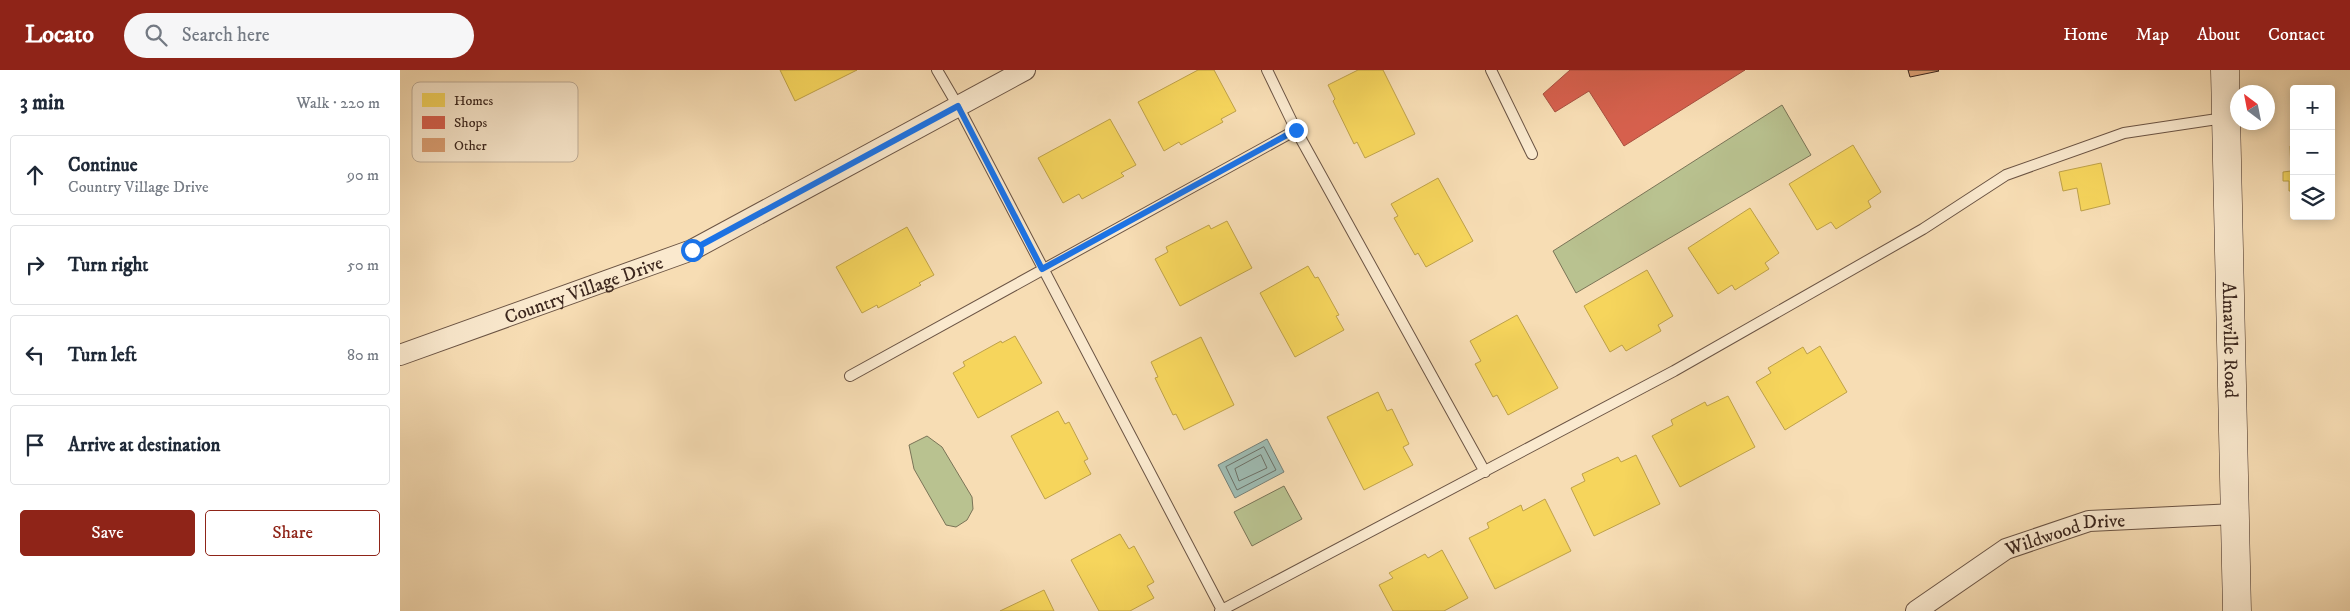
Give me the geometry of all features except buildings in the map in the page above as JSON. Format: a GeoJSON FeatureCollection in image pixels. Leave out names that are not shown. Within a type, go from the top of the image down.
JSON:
{"type":"FeatureCollection","features":[{"type":"Feature","properties":{"kind":"street","name":"Country Village Drive"},"geometry":{"type":"LineString","coordinates":[[400,355],[692,250],[1025,70]]}},
{"type":"Feature","properties":{"kind":"street","name":"Almaville Road"},"geometry":{"type":"LineString","coordinates":[[2225,70],[2237,611]]}},
{"type":"Feature","properties":{"kind":"street","name":"Wildwood Drive"},"geometry":{"type":"LineString","coordinates":[[1916,611],[2006,549],[2089,522],[2235,514]]}},
{"type":"Feature","properties":{"kind":"lane"},"geometry":{"type":"LineString","coordinates":[[937,70],[958,106],[1221,610],[1674,371],[1923,229],[2006,175],[2124,133],[2227,118]]}},
{"type":"Feature","properties":{"kind":"lane"},"geometry":{"type":"LineString","coordinates":[[1267,70],[1296,130],[1485,472]]}},
{"type":"Feature","properties":{"kind":"lane"},"geometry":{"type":"LineString","coordinates":[[1491,70],[1532,154]]}},
{"type":"Feature","properties":{"kind":"lane"},"geometry":{"type":"LineString","coordinates":[[850,376],[1296,130]]}},
{"type":"Feature","properties":{"kind":"green space"},"geometry":{"type":"Polygon","coordinates":[[[1782,105],[1811,155],[1576,293],[1553,251],[1782,105]]]}},
{"type":"Feature","properties":{"kind":"green space"},"geometry":{"type":"Polygon","coordinates":[[[927,436],[942,447],[972,497],[973,509],[967,520],[956,527],[946,525],[914,469],[909,445],[927,436]]]}},
{"type":"Feature","properties":{"kind":"green space"},"geometry":{"type":"Polygon","coordinates":[[[1284,486],[1302,519],[1252,546],[1234,512],[1284,486]]]}},
{"type":"Feature","properties":{"kind":"water"},"geometry":{"type":"Polygon","coordinates":[[[1267,439],[1284,472],[1235,498],[1218,465],[1267,439]]]}},
{"type":"Feature","properties":{"kind":"route"},"geometry":{"type":"LineString","coordinates":[[692,250],[958,106],[1042,269],[1296,130]]}}]}
